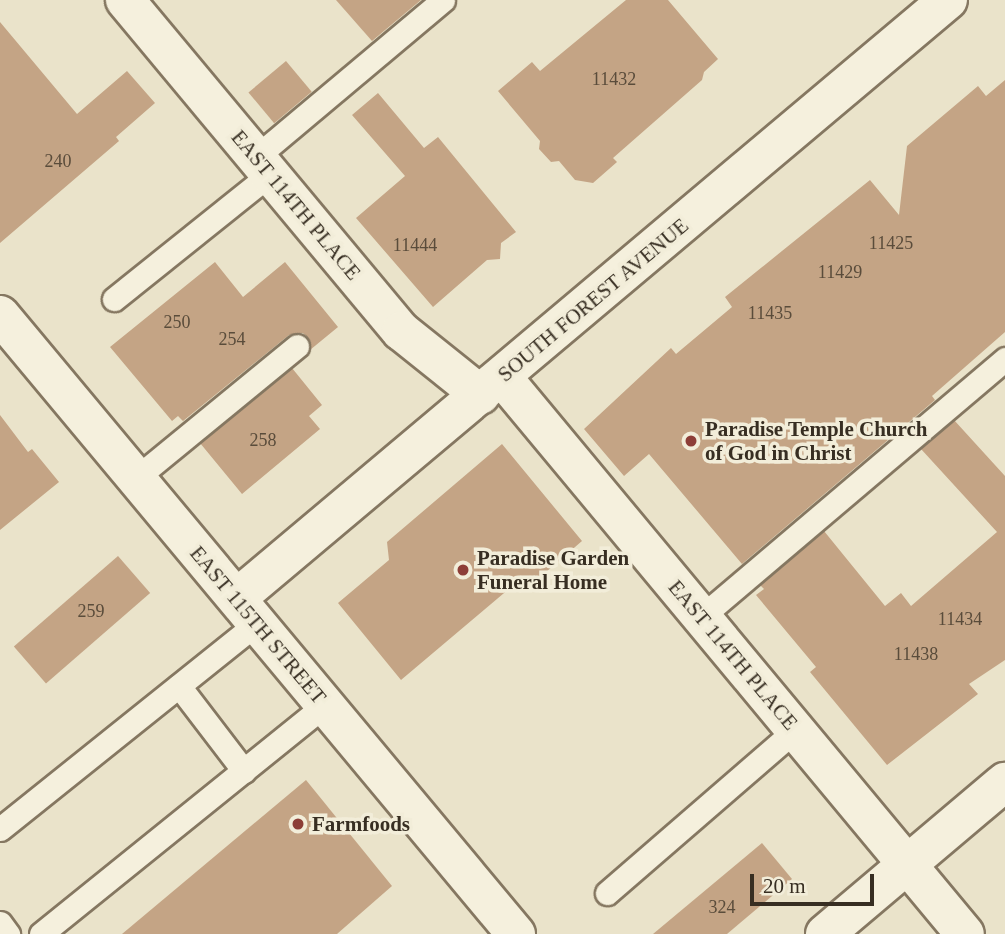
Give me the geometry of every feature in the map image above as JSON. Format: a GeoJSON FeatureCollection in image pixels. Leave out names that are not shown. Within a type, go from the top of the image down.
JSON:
{"type":"FeatureCollection","features":[{"type":"Feature","properties":{"kind":"street","name":"EAST 114TH PLACE"},"geometry":{"type":"LineString","coordinates":[[125,0],[401,331],[491,386],[701,617],[965,934]]}},
{"type":"Feature","properties":{"kind":"street","name":"SOUTH FOREST AVENUE"},"geometry":{"type":"LineString","coordinates":[[247,611],[491,386],[948,0]]}},
{"type":"Feature","properties":{"kind":"street","name":"EAST 115TH STREET"},"geometry":{"type":"LineString","coordinates":[[0,315],[516,934]]}},
{"type":"Feature","properties":{"kind":"street"},"geometry":{"type":"LineString","coordinates":[[825,934],[1005,782]]}},
{"type":"Feature","properties":{"kind":"lane"},"geometry":{"type":"LineString","coordinates":[[114,299],[443,0]]}},
{"type":"Feature","properties":{"kind":"lane"},"geometry":{"type":"LineString","coordinates":[[136,478],[297,346]]}},
{"type":"Feature","properties":{"kind":"lane"},"geometry":{"type":"LineString","coordinates":[[701,617],[1005,359]]}},
{"type":"Feature","properties":{"kind":"lane"},"geometry":{"type":"LineString","coordinates":[[0,829],[179,686],[247,611]]}},
{"type":"Feature","properties":{"kind":"lane"},"geometry":{"type":"LineString","coordinates":[[179,686],[244,771]]}},
{"type":"Feature","properties":{"kind":"lane"},"geometry":{"type":"LineString","coordinates":[[41,934],[325,705]]}},
{"type":"Feature","properties":{"kind":"lane"},"geometry":{"type":"LineString","coordinates":[[607,893],[795,730]]}},
{"type":"Feature","properties":{"kind":"lane"},"geometry":{"type":"LineString","coordinates":[[0,923],[8,934]]}},
{"type":"Feature","properties":{"kind":"building"},"geometry":{"type":"Polygon","coordinates":[[[336,0],[421,0],[372,41],[336,0]]]}},
{"type":"Feature","properties":{"kind":"building"},"geometry":{"type":"Polygon","coordinates":[[[626,0],[668,0],[718,59],[704,72],[702,80],[613,158],[617,162],[593,183],[575,180],[559,161],[551,162],[539,149],[540,141],[498,91],[532,62],[540,71],[626,0]]]}},
{"type":"Feature","properties":{"kind":"building"},"geometry":{"type":"Polygon","coordinates":[[[0,22],[77,114],[127,71],[155,103],[116,137],[119,141],[0,243],[0,22]]]}},
{"type":"Feature","properties":{"kind":"building"},"geometry":{"type":"Polygon","coordinates":[[[286,61],[312,92],[274,123],[248,92],[286,61]]]}},
{"type":"Feature","properties":{"kind":"building"},"geometry":{"type":"Polygon","coordinates":[[[1005,80],[1005,332],[932,396],[935,400],[742,564],[649,454],[624,476],[584,429],[671,348],[676,354],[732,307],[725,297],[870,180],[899,215],[907,146],[978,86],[986,96],[1005,80]]]}},
{"type":"Feature","properties":{"kind":"building"},"geometry":{"type":"Polygon","coordinates":[[[378,93],[424,148],[438,137],[516,232],[501,243],[500,259],[487,260],[433,307],[356,218],[405,176],[352,115],[378,93]]]}},
{"type":"Feature","properties":{"kind":"building"},"geometry":{"type":"Polygon","coordinates":[[[215,262],[243,297],[285,262],[338,327],[310,350],[308,338],[303,333],[289,335],[183,421],[178,416],[172,421],[110,347],[215,262]]]}},
{"type":"Feature","properties":{"kind":"building"},"geometry":{"type":"Polygon","coordinates":[[[292,368],[322,405],[309,416],[320,429],[242,494],[200,443],[292,368]]]}},
{"type":"Feature","properties":{"kind":"building"},"geometry":{"type":"Polygon","coordinates":[[[0,415],[28,452],[32,449],[59,482],[0,530],[0,415]]]}},
{"type":"Feature","properties":{"kind":"building"},"geometry":{"type":"Polygon","coordinates":[[[954,420],[1005,476],[1005,660],[969,684],[978,694],[887,765],[810,672],[816,667],[756,595],[764,589],[760,585],[824,531],[885,606],[901,593],[911,606],[997,532],[921,449],[954,420]]]}},
{"type":"Feature","properties":{"kind":"building","name":"Paradise Garden Funeral Home"},"geometry":{"type":"Polygon","coordinates":[[[502,444],[582,541],[524,591],[516,583],[401,680],[338,603],[389,560],[387,542],[502,444]]]}},
{"type":"Feature","properties":{"kind":"building"},"geometry":{"type":"Polygon","coordinates":[[[118,556],[150,593],[46,684],[14,647],[118,556]]]}},
{"type":"Feature","properties":{"kind":"building","name":"Farmfoods"},"geometry":{"type":"Polygon","coordinates":[[[306,780],[392,886],[337,934],[122,934],[306,780]]]}},
{"type":"Feature","properties":{"kind":"building"},"geometry":{"type":"Polygon","coordinates":[[[762,843],[792,879],[727,934],[653,934],[762,843]]]}},
{"type":"Feature","properties":{"kind":"place","name":"Paradise Temple Church of God in Christ"},"geometry":{"type":"Point","coordinates":[691,441]}},
{"type":"Feature","properties":{"kind":"place","name":"Paradise Garden Funeral Home"},"geometry":{"type":"Point","coordinates":[463,570]}},
{"type":"Feature","properties":{"kind":"place","name":"Farmfoods"},"geometry":{"type":"Point","coordinates":[298,824]}}]}
